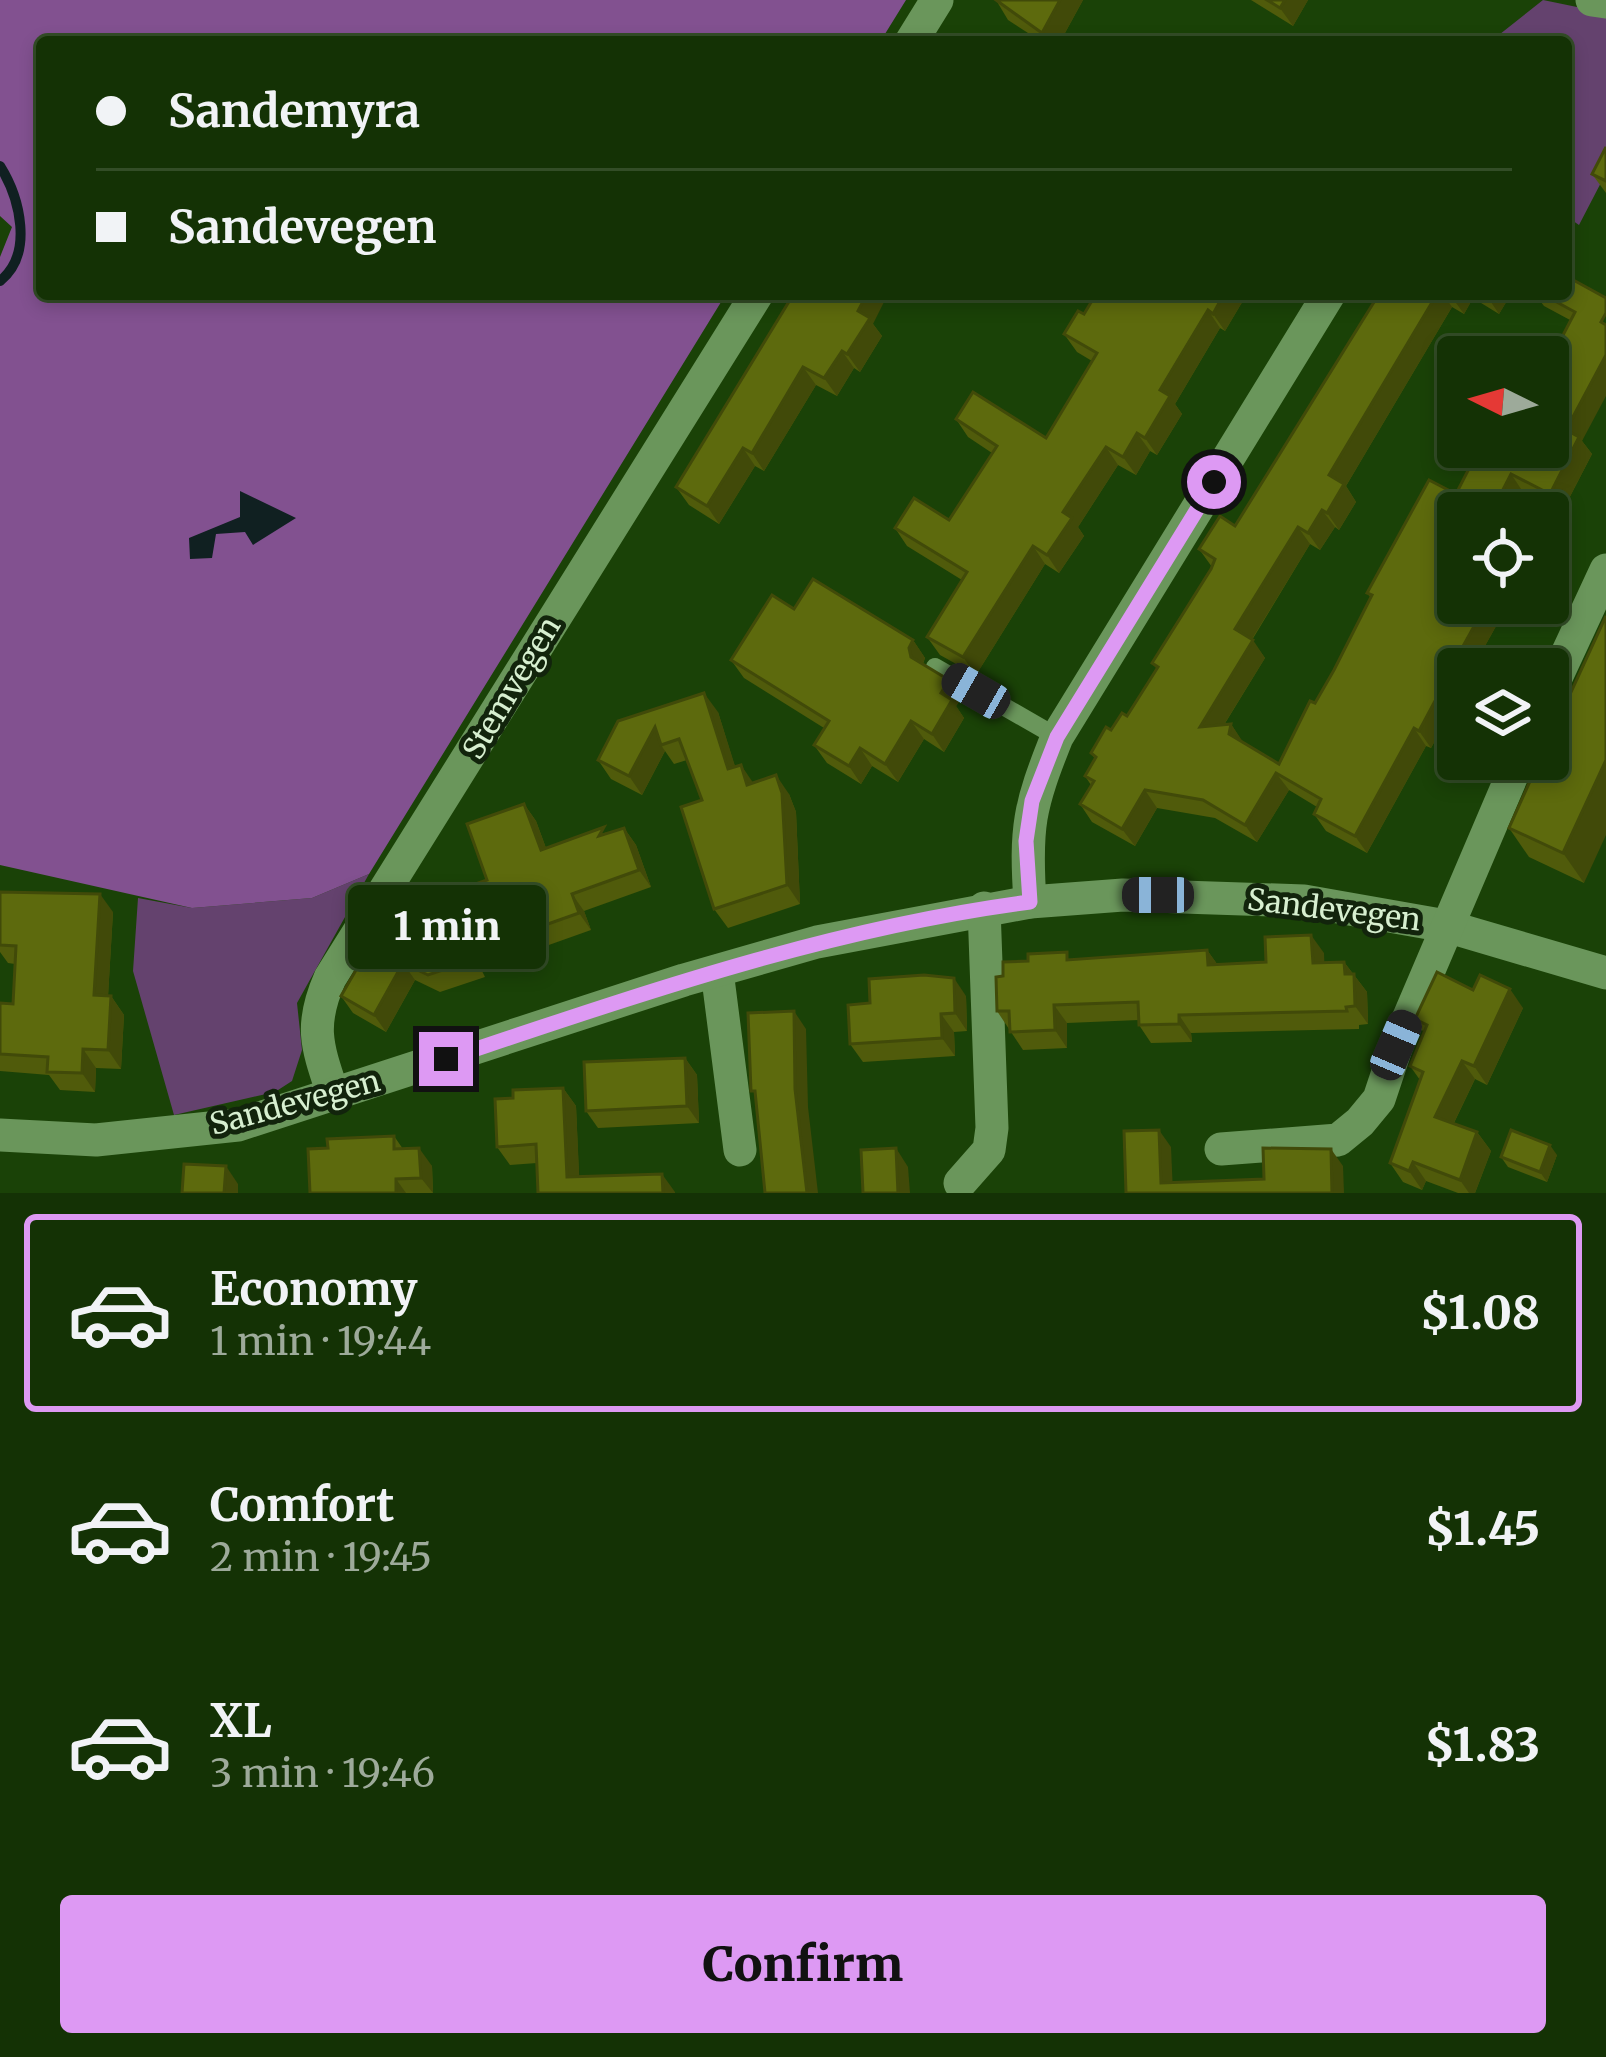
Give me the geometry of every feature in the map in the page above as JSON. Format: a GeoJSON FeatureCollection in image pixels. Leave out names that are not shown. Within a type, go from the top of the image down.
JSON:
{"type":"FeatureCollection","features":[{"type":"Feature","properties":{"kind":"street"},"geometry":{"type":"LineString","coordinates":[[915,36],[937,0]]}},
{"type":"Feature","properties":{"kind":"street"},"geometry":{"type":"LineString","coordinates":[[1592,0],[1606,2]]}},
{"type":"Feature","properties":{"kind":"street","name":"Stemvegen"},"geometry":{"type":"LineString","coordinates":[[333,1094],[315,1042],[316,1010],[330,978],[753,300]]}},
{"type":"Feature","properties":{"kind":"street"},"geometry":{"type":"LineString","coordinates":[[1030,902],[1026,841],[1032,801],[1057,737],[1325,300]]}},
{"type":"Feature","properties":{"kind":"street"},"geometry":{"type":"LineString","coordinates":[[1569,650],[1606,570]]}},
{"type":"Feature","properties":{"kind":"street"},"geometry":{"type":"LineString","coordinates":[[1221,1149],[1337,1140],[1379,1099],[1396,1045],[1510,780]]}},
{"type":"Feature","properties":{"kind":"street","name":"Sandevegen"},"geometry":{"type":"LineString","coordinates":[[0,1136],[77,1141],[238,1125],[817,942],[1030,902],[1123,895],[1304,901],[1446,926],[1606,973]]}},
{"type":"Feature","properties":{"kind":"street"},"geometry":{"type":"LineString","coordinates":[[960,1183],[989,1150],[992,1128],[984,908]]}},
{"type":"Feature","properties":{"kind":"street"},"geometry":{"type":"LineString","coordinates":[[717,971],[740,1150]]}},
{"type":"Feature","properties":{"kind":"lane"},"geometry":{"type":"LineString","coordinates":[[935,667],[1057,737]]}},
{"type":"Feature","properties":{"kind":"shaded area"},"geometry":{"type":"Polygon","coordinates":[[[0,0],[906,0],[884,36],[36,36],[36,300],[722,300],[369,874],[312,898],[192,908],[0,865],[0,257],[12,227],[0,216],[0,0]]]}},
{"type":"Feature","properties":{"kind":"shaded area"},"geometry":{"type":"Polygon","coordinates":[[[1543,0],[1606,13],[1606,173],[1579,225],[1572,220],[1572,36],[1498,36],[1543,0]]]}},
{"type":"Feature","properties":{"kind":"shaded area"},"geometry":{"type":"Polygon","coordinates":[[[240,491],[296,518],[253,545],[245,532],[216,534],[212,558],[190,559],[189,538],[240,517],[240,491]]]}},
{"type":"Feature","properties":{"kind":"shaded area"},"geometry":{"type":"Polygon","coordinates":[[[369,874],[297,1003],[302,1050],[292,1081],[275,1092],[174,1115],[133,971],[138,898],[192,908],[312,898],[369,874]]]}},
{"type":"Feature","properties":{"kind":"building"},"geometry":{"type":"Polygon","coordinates":[[[996,0],[1060,0],[1042,33],[996,0]]]}},
{"type":"Feature","properties":{"kind":"building"},"geometry":{"type":"Polygon","coordinates":[[[1606,147],[1606,181],[1592,174],[1606,147]]]}},
{"type":"Feature","properties":{"kind":"building"},"geometry":{"type":"Polygon","coordinates":[[[1572,279],[1606,298],[1601,322],[1606,325],[1606,355],[1569,424],[1569,336],[1563,336],[1575,312],[1553,300],[1572,300],[1572,279]]]}},
{"type":"Feature","properties":{"kind":"building"},"geometry":{"type":"Polygon","coordinates":[[[790,300],[864,300],[858,311],[870,318],[847,354],[842,351],[824,378],[803,367],[752,453],[743,448],[707,506],[676,487],[790,300]]]}},
{"type":"Feature","properties":{"kind":"building"},"geometry":{"type":"Polygon","coordinates":[[[1092,300],[1221,300],[1213,314],[1208,310],[1160,390],[1170,396],[1145,438],[1137,433],[1123,457],[1106,447],[1063,512],[1072,518],[1047,555],[1033,546],[963,657],[927,637],[967,572],[895,528],[914,498],[949,520],[997,446],[956,419],[973,392],[1046,438],[1097,353],[1064,334],[1078,311],[1084,314],[1092,300]]]}},
{"type":"Feature","properties":{"kind":"building"},"geometry":{"type":"Polygon","coordinates":[[[1375,300],[1433,300],[1329,475],[1344,484],[1327,513],[1322,510],[1308,533],[1298,527],[1235,629],[1253,640],[1200,727],[1231,724],[1229,734],[1279,764],[1310,701],[1315,703],[1334,670],[1372,595],[1367,593],[1429,480],[1452,492],[1437,492],[1437,624],[1475,624],[1462,648],[1437,648],[1437,700],[1419,731],[1414,728],[1355,836],[1314,814],[1321,799],[1276,773],[1245,825],[1203,800],[1145,790],[1122,829],[1080,804],[1094,781],[1085,776],[1096,757],[1091,753],[1106,727],[1111,730],[1122,713],[1127,716],[1158,667],[1152,663],[1211,569],[1215,559],[1199,549],[1220,516],[1235,526],[1375,300]]]}},
{"type":"Feature","properties":{"kind":"building"},"geometry":{"type":"Polygon","coordinates":[[[1569,432],[1579,437],[1569,457],[1569,432]]]}},
{"type":"Feature","properties":{"kind":"building"},"geometry":{"type":"Polygon","coordinates":[[[1469,468],[1563,468],[1551,492],[1511,474],[1502,492],[1457,492],[1469,468]]]}},
{"type":"Feature","properties":{"kind":"building"},"geometry":{"type":"Polygon","coordinates":[[[813,579],[913,640],[911,657],[949,680],[941,693],[952,700],[932,734],[911,721],[885,764],[860,748],[849,766],[814,745],[829,721],[731,660],[772,595],[794,609],[813,579]]]}},
{"type":"Feature","properties":{"kind":"building"},"geometry":{"type":"Polygon","coordinates":[[[1606,616],[1606,760],[1563,853],[1509,828],[1531,780],[1569,780],[1569,696],[1606,616]]]}},
{"type":"Feature","properties":{"kind":"building"},"geometry":{"type":"Polygon","coordinates":[[[704,693],[728,769],[741,765],[747,785],[776,775],[782,793],[787,885],[714,909],[681,807],[702,800],[679,739],[661,745],[655,727],[629,776],[598,760],[618,721],[704,693]]]}},
{"type":"Feature","properties":{"kind":"building"},"geometry":{"type":"Polygon","coordinates":[[[524,804],[541,850],[604,827],[599,836],[624,828],[639,870],[572,894],[579,913],[469,952],[473,960],[428,975],[403,963],[374,1015],[341,996],[367,951],[379,958],[417,946],[404,909],[487,880],[467,824],[524,804]]]}},
{"type":"Feature","properties":{"kind":"building"},"geometry":{"type":"Polygon","coordinates":[[[0,892],[100,894],[94,995],[111,996],[108,1050],[83,1049],[82,1073],[47,1072],[48,1057],[0,1054],[0,1003],[13,1004],[16,946],[0,945],[0,892]]]}},
{"type":"Feature","properties":{"kind":"building"},"geometry":{"type":"Polygon","coordinates":[[[1311,935],[1313,963],[1344,962],[1345,974],[1354,974],[1355,1006],[1346,1007],[1347,1011],[1179,1015],[1179,1024],[1139,1025],[1138,1002],[1054,1005],[1055,1030],[1010,1032],[1009,1011],[997,1011],[996,977],[1003,976],[1003,962],[1028,961],[1028,954],[1067,952],[1067,960],[1207,950],[1208,965],[1266,962],[1265,937],[1311,935]]]}},
{"type":"Feature","properties":{"kind":"building"},"geometry":{"type":"Polygon","coordinates":[[[1437,972],[1473,990],[1480,975],[1510,989],[1474,1066],[1462,1061],[1435,1117],[1477,1132],[1460,1180],[1413,1162],[1409,1171],[1390,1163],[1423,1072],[1410,1066],[1427,1025],[1415,1019],[1437,972]]]}},
{"type":"Feature","properties":{"kind":"building"},"geometry":{"type":"Polygon","coordinates":[[[954,978],[955,1013],[941,1014],[942,1038],[850,1044],[848,1005],[870,1003],[869,979],[954,978]]]}},
{"type":"Feature","properties":{"kind":"building"},"geometry":{"type":"Polygon","coordinates":[[[794,1011],[795,1089],[807,1193],[765,1193],[755,1091],[751,1091],[748,1013],[794,1011]]]}},
{"type":"Feature","properties":{"kind":"building"},"geometry":{"type":"Polygon","coordinates":[[[685,1058],[687,1106],[586,1111],[584,1062],[685,1058]]]}},
{"type":"Feature","properties":{"kind":"building"},"geometry":{"type":"Polygon","coordinates":[[[563,1088],[567,1177],[662,1174],[663,1193],[538,1193],[536,1144],[497,1147],[495,1099],[513,1098],[513,1090],[563,1088]]]}},
{"type":"Feature","properties":{"kind":"building"},"geometry":{"type":"Polygon","coordinates":[[[1159,1130],[1161,1183],[1264,1179],[1263,1148],[1331,1149],[1332,1193],[1126,1193],[1124,1131],[1159,1130]]]}},
{"type":"Feature","properties":{"kind":"building"},"geometry":{"type":"Polygon","coordinates":[[[1511,1130],[1550,1145],[1540,1172],[1501,1157],[1511,1130]]]}},
{"type":"Feature","properties":{"kind":"building"},"geometry":{"type":"Polygon","coordinates":[[[394,1136],[394,1149],[419,1148],[421,1178],[396,1179],[396,1193],[310,1193],[308,1149],[328,1148],[327,1139],[394,1136]]]}},
{"type":"Feature","properties":{"kind":"building"},"geometry":{"type":"Polygon","coordinates":[[[896,1148],[898,1193],[863,1193],[861,1150],[896,1148]]]}},
{"type":"Feature","properties":{"kind":"building"},"geometry":{"type":"Polygon","coordinates":[[[184,1164],[226,1166],[224,1193],[182,1193],[184,1164]]]}},
{"type":"Feature","properties":{"kind":"waterway"},"geometry":{"type":"LineString","coordinates":[[0,166],[20,225],[17,256],[0,281]]}},
{"type":"Feature","properties":{"kind":"route"},"geometry":{"type":"LineString","coordinates":[[446,1059],[684,980],[817,942],[1030,902],[1026,841],[1032,801],[1057,737],[1214,482]]}}]}
